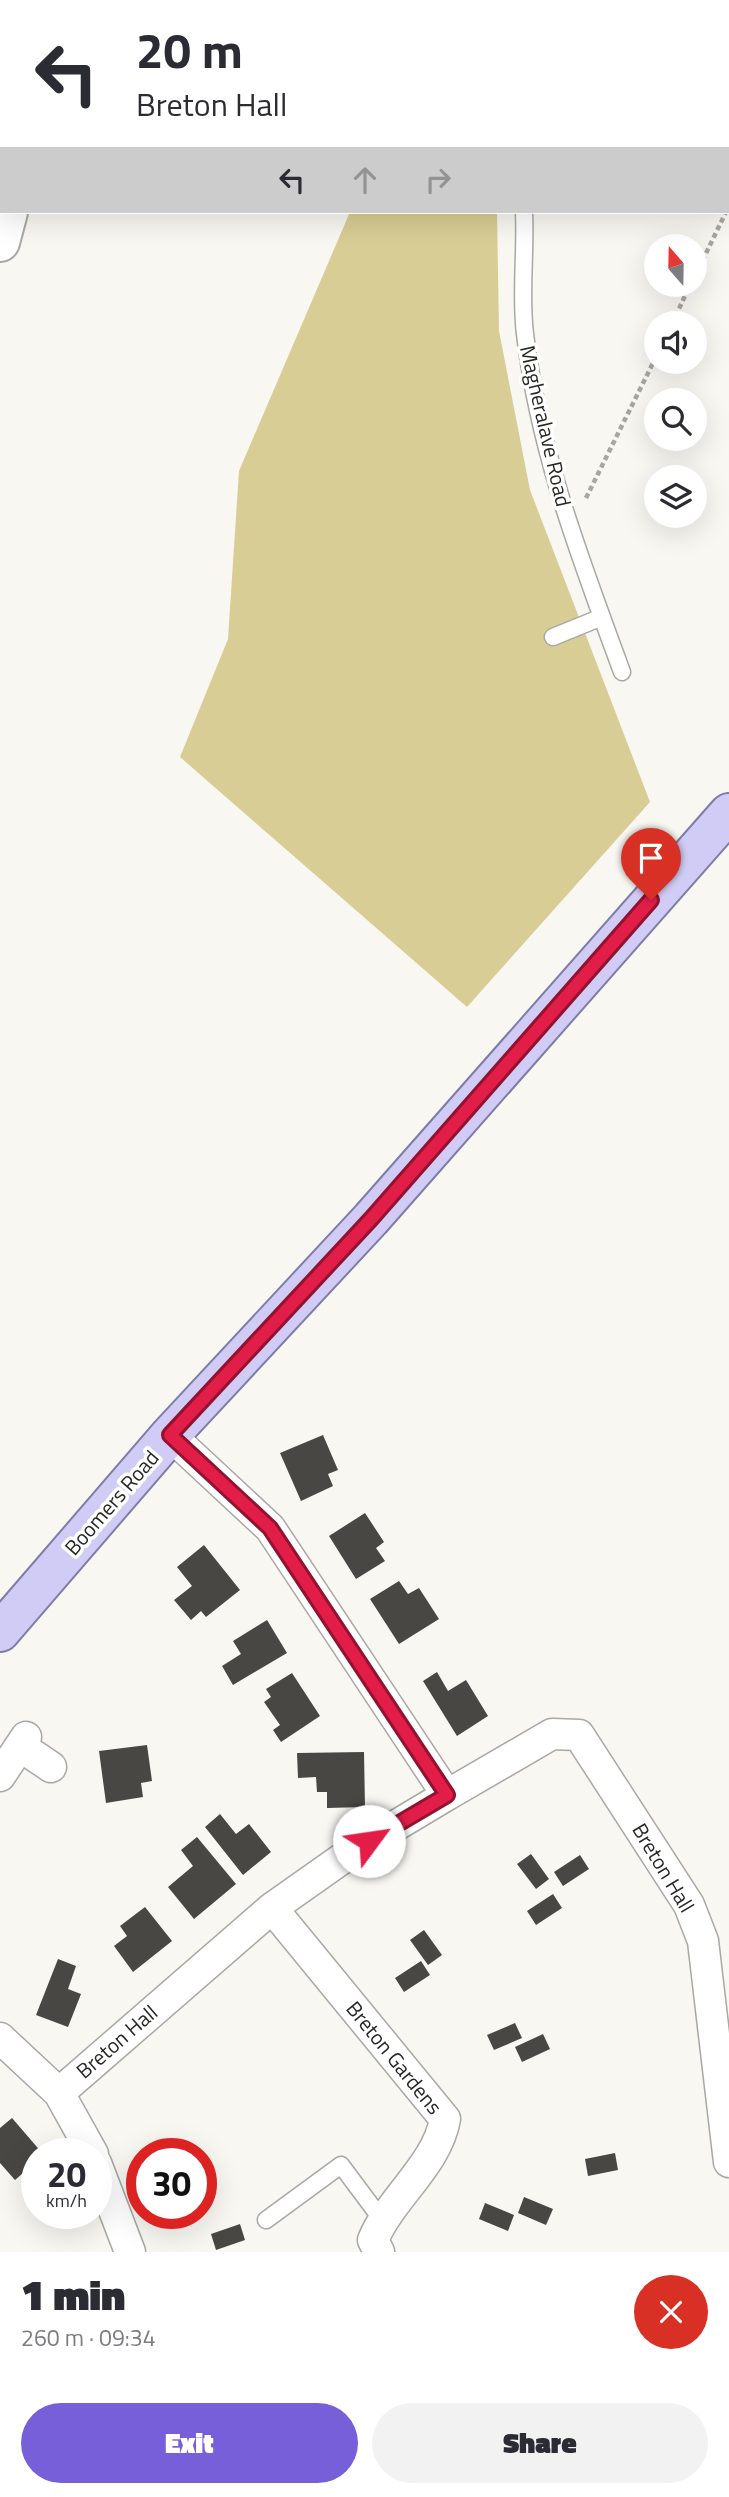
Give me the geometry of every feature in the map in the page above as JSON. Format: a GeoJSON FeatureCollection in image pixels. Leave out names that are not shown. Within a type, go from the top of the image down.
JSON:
{"type":"FeatureCollection","features":[{"type":"Feature","properties":{"kind":"main road","name":"Boomers Road"},"geometry":{"type":"LineString","coordinates":[[0,1632],[170,1435],[371,1219],[729,813]]}},
{"type":"Feature","properties":{"kind":"street"},"geometry":{"type":"LineString","coordinates":[[0,242],[7,214]]}},
{"type":"Feature","properties":{"kind":"street"},"geometry":{"type":"LineString","coordinates":[[170,1435],[270,1528],[447,1795]]}},
{"type":"Feature","properties":{"kind":"street","name":"Breton Hall"},"geometry":{"type":"LineString","coordinates":[[59,2093],[272,1909],[350,1853],[552,1734],[579,1735],[689,1905],[703,1941],[729,2162]]}},
{"type":"Feature","properties":{"kind":"street"},"geometry":{"type":"LineString","coordinates":[[0,1776],[23,1741],[51,1767]]}},
{"type":"Feature","properties":{"kind":"street","name":"Breton Gardens"},"geometry":{"type":"LineString","coordinates":[[272,1909],[445,2119],[441,2140],[382,2220]]}},
{"type":"Feature","properties":{"kind":"street"},"geometry":{"type":"LineString","coordinates":[[0,2038],[59,2093],[84,2138]]}},
{"type":"Feature","properties":{"kind":"street"},"geometry":{"type":"LineString","coordinates":[[112,2205],[130,2252]]}},
{"type":"Feature","properties":{"kind":"street"},"geometry":{"type":"LineString","coordinates":[[379,2252],[373,2240],[382,2220]]}},
{"type":"Feature","properties":{"kind":"lane","name":"Magheralave Road"},"geometry":{"type":"LineString","coordinates":[[524,214],[524,331],[537,411],[555,488],[622,672]]}},
{"type":"Feature","properties":{"kind":"lane"},"geometry":{"type":"LineString","coordinates":[[553,636],[602,617]]}},
{"type":"Feature","properties":{"kind":"lane"},"geometry":{"type":"LineString","coordinates":[[266,2220],[341,2165],[382,2220]]}},
{"type":"Feature","properties":{"kind":"path"},"geometry":{"type":"LineString","coordinates":[[707,251],[725,214]]}},
{"type":"Feature","properties":{"kind":"path"},"geometry":{"type":"LineString","coordinates":[[569,526],[598,479],[648,374]]}},
{"type":"Feature","properties":{"kind":"shaded area"},"geometry":{"type":"Polygon","coordinates":[[[349,214],[497,214],[499,331],[530,490],[650,802],[467,1007],[180,757],[228,639],[239,471],[349,214]]]}},
{"type":"Feature","properties":{"kind":"building"},"geometry":{"type":"Polygon","coordinates":[[[323,1435],[338,1470],[328,1474],[333,1486],[301,1501],[280,1453],[323,1435]]]}},
{"type":"Feature","properties":{"kind":"building"},"geometry":{"type":"Polygon","coordinates":[[[365,1513],[384,1542],[376,1548],[385,1561],[356,1579],[329,1536],[365,1513]]]}},
{"type":"Feature","properties":{"kind":"building"},"geometry":{"type":"Polygon","coordinates":[[[204,1545],[240,1590],[206,1617],[201,1611],[191,1620],[174,1600],[192,1586],[177,1567],[204,1545]]]}},
{"type":"Feature","properties":{"kind":"building"},"geometry":{"type":"Polygon","coordinates":[[[399,1581],[408,1594],[419,1588],[439,1619],[399,1644],[370,1599],[399,1581]]]}},
{"type":"Feature","properties":{"kind":"building"},"geometry":{"type":"Polygon","coordinates":[[[267,1620],[287,1653],[233,1685],[222,1666],[241,1654],[233,1641],[267,1620]]]}},
{"type":"Feature","properties":{"kind":"building"},"geometry":{"type":"Polygon","coordinates":[[[437,1672],[448,1691],[466,1680],[488,1716],[457,1736],[423,1681],[437,1672]]]}},
{"type":"Feature","properties":{"kind":"building"},"geometry":{"type":"Polygon","coordinates":[[[292,1673],[320,1716],[281,1742],[273,1730],[280,1725],[264,1702],[271,1697],[266,1689],[292,1673]]]}},
{"type":"Feature","properties":{"kind":"building"},"geometry":{"type":"Polygon","coordinates":[[[147,1745],[152,1781],[141,1783],[143,1797],[106,1803],[99,1751],[147,1745]]]}},
{"type":"Feature","properties":{"kind":"building"},"geometry":{"type":"Polygon","coordinates":[[[364,1752],[365,1807],[327,1808],[327,1792],[317,1792],[316,1777],[298,1778],[297,1753],[364,1752]]]}},
{"type":"Feature","properties":{"kind":"building"},"geometry":{"type":"Polygon","coordinates":[[[220,1814],[236,1834],[249,1824],[271,1852],[243,1875],[205,1827],[220,1814]]]}},
{"type":"Feature","properties":{"kind":"building"},"geometry":{"type":"Polygon","coordinates":[[[197,1837],[236,1884],[194,1919],[168,1887],[193,1866],[181,1850],[197,1837]]]}},
{"type":"Feature","properties":{"kind":"building"},"geometry":{"type":"Polygon","coordinates":[[[531,1854],[549,1879],[536,1889],[517,1864],[531,1854]]]}},
{"type":"Feature","properties":{"kind":"building"},"geometry":{"type":"Polygon","coordinates":[[[580,1855],[589,1869],[563,1886],[554,1872],[580,1855]]]}},
{"type":"Feature","properties":{"kind":"building"},"geometry":{"type":"Polygon","coordinates":[[[553,1894],[562,1908],[536,1925],[527,1911],[553,1894]]]}},
{"type":"Feature","properties":{"kind":"building"},"geometry":{"type":"Polygon","coordinates":[[[145,1907],[172,1941],[133,1972],[114,1946],[127,1936],[120,1926],[145,1907]]]}},
{"type":"Feature","properties":{"kind":"building"},"geometry":{"type":"Polygon","coordinates":[[[424,1930],[442,1955],[428,1965],[410,1940],[424,1930]]]}},
{"type":"Feature","properties":{"kind":"building"},"geometry":{"type":"Polygon","coordinates":[[[58,1959],[76,1966],[68,1989],[81,1994],[68,2027],[36,2015],[58,1959]]]}},
{"type":"Feature","properties":{"kind":"building"},"geometry":{"type":"Polygon","coordinates":[[[421,1961],[430,1975],[404,1992],[395,1978],[421,1961]]]}},
{"type":"Feature","properties":{"kind":"building"},"geometry":{"type":"Polygon","coordinates":[[[515,2023],[522,2038],[494,2050],[487,2035],[515,2023]]]}},
{"type":"Feature","properties":{"kind":"building"},"geometry":{"type":"Polygon","coordinates":[[[543,2034],[550,2049],[522,2062],[515,2047],[543,2034]]]}},
{"type":"Feature","properties":{"kind":"building"},"geometry":{"type":"Polygon","coordinates":[[[12,2118],[29,2138],[21,2138],[21,2175],[15,2180],[0,2163],[0,2128],[12,2118]]]}},
{"type":"Feature","properties":{"kind":"building"},"geometry":{"type":"Polygon","coordinates":[[[615,2153],[618,2170],[588,2176],[585,2159],[615,2153]]]}},
{"type":"Feature","properties":{"kind":"building"},"geometry":{"type":"Polygon","coordinates":[[[524,2197],[553,2209],[546,2225],[518,2213],[524,2197]]]}},
{"type":"Feature","properties":{"kind":"building"},"geometry":{"type":"Polygon","coordinates":[[[485,2203],[514,2215],[508,2231],[479,2219],[485,2203]]]}},
{"type":"Feature","properties":{"kind":"building"},"geometry":{"type":"Polygon","coordinates":[[[240,2224],[245,2240],[216,2250],[211,2234],[240,2224]]]}},
{"type":"Feature","properties":{"kind":"route"},"geometry":{"type":"LineString","coordinates":[[369,1841],[447,1795],[270,1528],[170,1435],[371,1219],[651,900]]}}]}
